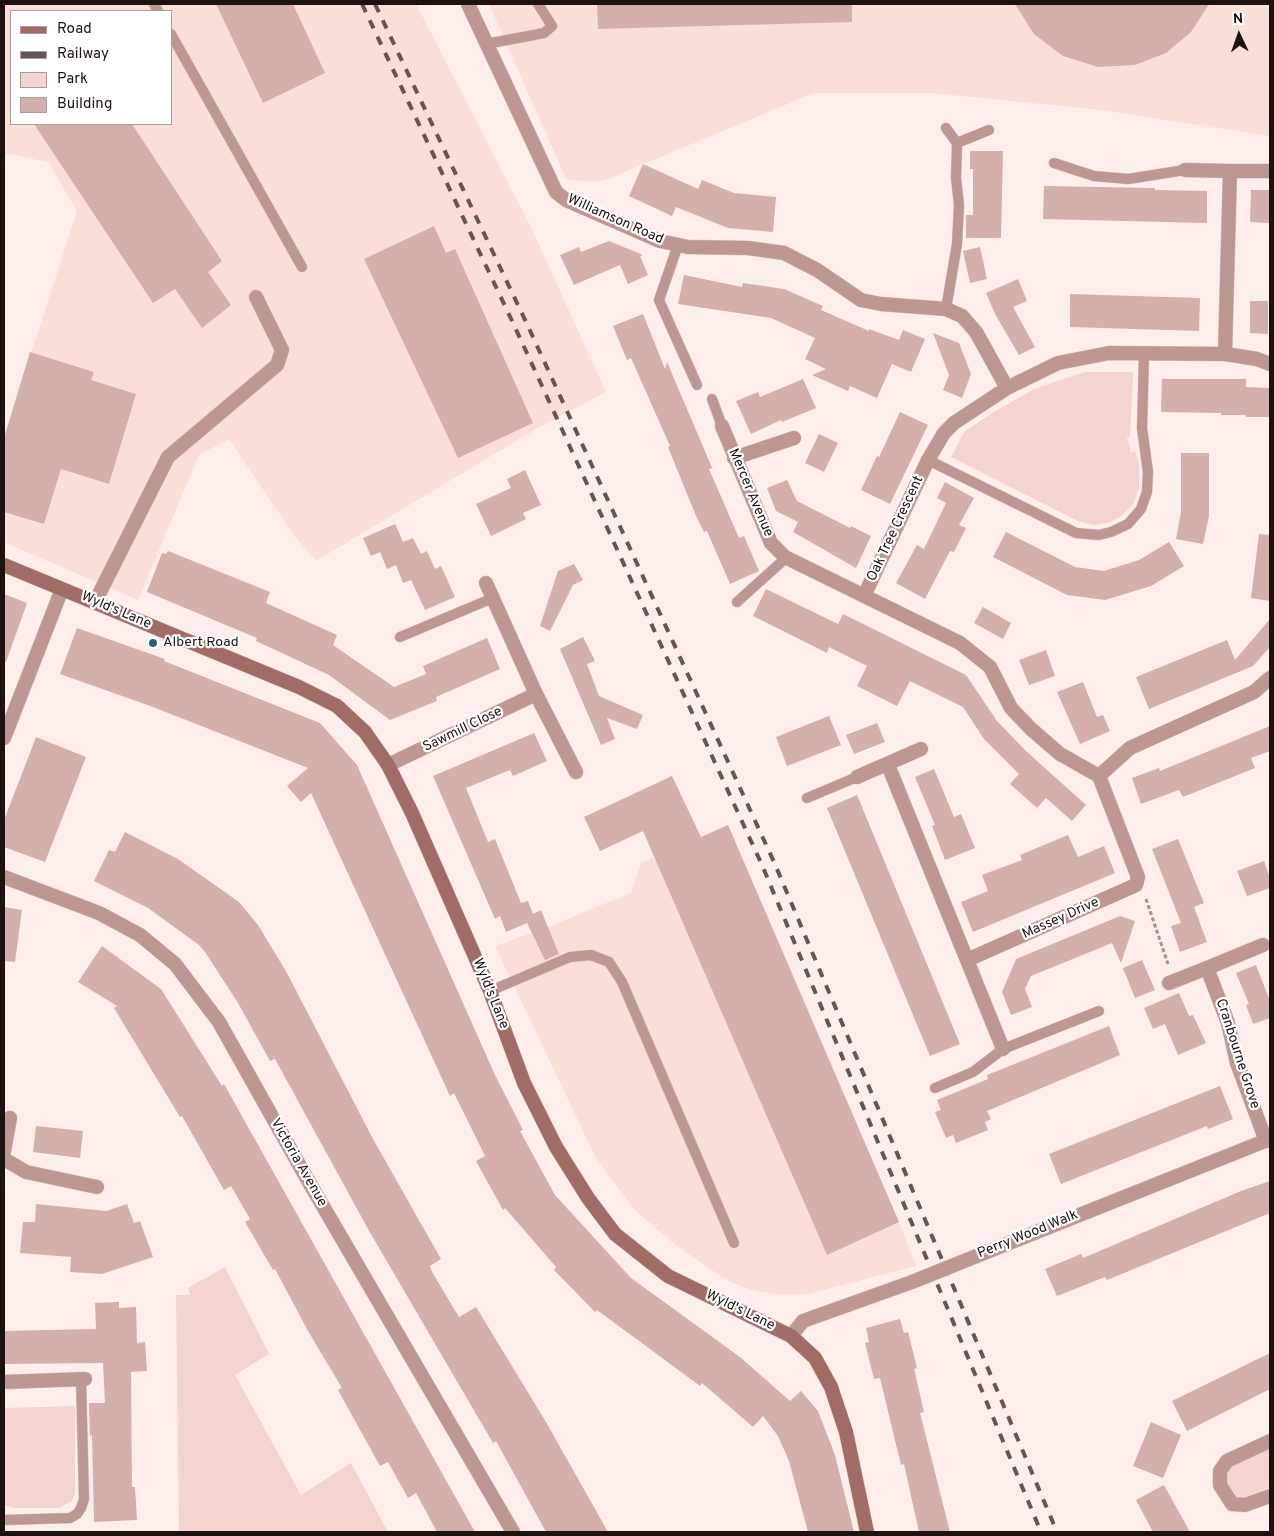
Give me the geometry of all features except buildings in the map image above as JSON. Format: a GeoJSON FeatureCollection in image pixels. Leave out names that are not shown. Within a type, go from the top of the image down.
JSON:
{"type":"FeatureCollection","features":[{"type":"Feature","properties":{"kind":"main road","name":"Wyld's Lane"},"geometry":{"type":"LineString","coordinates":[[4,565],[299,687],[337,706],[365,732],[388,765],[490,991],[524,1083],[556,1147],[588,1198],[615,1234],[668,1276],[791,1336],[815,1358],[831,1387],[846,1432],[867,1532]]}},
{"type":"Feature","properties":{"kind":"street","name":"Williamson Road"},"geometry":{"type":"LineString","coordinates":[[468,4],[556,192],[566,200],[660,241],[708,249],[748,248],[784,253],[817,270],[861,300],[881,304],[946,309],[962,316],[976,332],[1007,388]]}},
{"type":"Feature","properties":{"kind":"street"},"geometry":{"type":"LineString","coordinates":[[1185,170],[1270,171]]}},
{"type":"Feature","properties":{"kind":"street"},"geometry":{"type":"LineString","coordinates":[[1225,354],[1230,171]]}},
{"type":"Feature","properties":{"kind":"street"},"geometry":{"type":"LineString","coordinates":[[95,602],[168,457],[277,365],[282,350],[256,297]]}},
{"type":"Feature","properties":{"kind":"street","name":"Oak Tree Crescent"},"geometry":{"type":"LineString","coordinates":[[1098,776],[1060,754],[1031,729],[1011,708],[990,667],[981,658],[960,643],[864,596],[928,460],[944,433],[954,423],[1007,388],[1058,363],[1109,353],[1225,354],[1256,359],[1270,364]]}},
{"type":"Feature","properties":{"kind":"street","name":"Mercer Avenue"},"geometry":{"type":"LineString","coordinates":[[722,426],[771,543],[787,557],[864,596]]}},
{"type":"Feature","properties":{"kind":"street"},"geometry":{"type":"LineString","coordinates":[[734,458],[794,438]]}},
{"type":"Feature","properties":{"kind":"street"},"geometry":{"type":"LineString","coordinates":[[486,583],[536,694],[576,772]]}},
{"type":"Feature","properties":{"kind":"street"},"geometry":{"type":"LineString","coordinates":[[4,738],[62,588]]}},
{"type":"Feature","properties":{"kind":"street"},"geometry":{"type":"LineString","coordinates":[[1138,876],[1098,776],[1130,748],[1254,692],[1270,678]]}},
{"type":"Feature","properties":{"kind":"street","name":"Sawmill Close"},"geometry":{"type":"LineString","coordinates":[[388,765],[536,694]]}},
{"type":"Feature","properties":{"kind":"street"},"geometry":{"type":"LineString","coordinates":[[857,777],[921,749]]}},
{"type":"Feature","properties":{"kind":"street"},"geometry":{"type":"LineString","coordinates":[[888,765],[1002,1049]]}},
{"type":"Feature","properties":{"kind":"street","name":"Massey Drive"},"geometry":{"type":"LineString","coordinates":[[967,960],[1126,890],[1136,885],[1138,876]]}},
{"type":"Feature","properties":{"kind":"street","name":"Victoria Avenue"},"geometry":{"type":"LineString","coordinates":[[4,877],[98,913],[140,935],[175,964],[219,1022],[306,1177],[513,1532]]}},
{"type":"Feature","properties":{"kind":"street"},"geometry":{"type":"LineString","coordinates":[[1172,982],[1267,944]]}},
{"type":"Feature","properties":{"kind":"street","name":"Cranbourne Grove"},"geometry":{"type":"LineString","coordinates":[[1207,968],[1228,1023],[1237,1063],[1268,1140]]}},
{"type":"Feature","properties":{"kind":"street"},"geometry":{"type":"LineString","coordinates":[[4,1151],[10,1118]]}},
{"type":"Feature","properties":{"kind":"street","name":"Perry Wood Walk"},"geometry":{"type":"LineString","coordinates":[[791,1336],[803,1321],[912,1282],[988,1250],[1268,1140]]}},
{"type":"Feature","properties":{"kind":"street"},"geometry":{"type":"LineString","coordinates":[[4,1159],[26,1172],[97,1187]]}},
{"type":"Feature","properties":{"kind":"street"},"geometry":{"type":"LineString","coordinates":[[4,1382],[83,1379]]}},
{"type":"Feature","properties":{"kind":"street"},"geometry":{"type":"LineString","coordinates":[[1270,1441],[1227,1461],[1220,1471],[1220,1485],[1232,1504],[1245,1505],[1270,1496]]}},
{"type":"Feature","properties":{"kind":"lane"},"geometry":{"type":"LineString","coordinates":[[486,44],[544,33],[552,26],[538,4]]}},
{"type":"Feature","properties":{"kind":"lane"},"geometry":{"type":"LineString","coordinates":[[172,36],[302,267]]}},
{"type":"Feature","properties":{"kind":"lane"},"geometry":{"type":"LineString","coordinates":[[946,128],[957,143],[959,215],[957,244],[946,309]]}},
{"type":"Feature","properties":{"kind":"lane"},"geometry":{"type":"LineString","coordinates":[[957,143],[988,130]]}},
{"type":"Feature","properties":{"kind":"lane"},"geometry":{"type":"LineString","coordinates":[[1054,163],[1094,176],[1128,180],[1185,170]]}},
{"type":"Feature","properties":{"kind":"lane"},"geometry":{"type":"LineString","coordinates":[[678,245],[659,300],[696,385]]}},
{"type":"Feature","properties":{"kind":"lane"},"geometry":{"type":"LineString","coordinates":[[928,460],[1076,534],[1111,532],[1128,524],[1142,510],[1147,492],[1148,472],[1142,428],[1144,353]]}},
{"type":"Feature","properties":{"kind":"lane"},"geometry":{"type":"LineString","coordinates":[[712,399],[722,426]]}},
{"type":"Feature","properties":{"kind":"lane"},"geometry":{"type":"LineString","coordinates":[[737,602],[787,557]]}},
{"type":"Feature","properties":{"kind":"lane"},"geometry":{"type":"LineString","coordinates":[[400,637],[493,598]]}},
{"type":"Feature","properties":{"kind":"lane"},"geometry":{"type":"LineString","coordinates":[[807,798],[857,777]]}},
{"type":"Feature","properties":{"kind":"lane"},"geometry":{"type":"LineString","coordinates":[[490,991],[570,957],[591,955],[610,962],[622,982],[734,1242]]}},
{"type":"Feature","properties":{"kind":"lane"},"geometry":{"type":"LineString","coordinates":[[935,1088],[973,1072],[1002,1049],[1099,1011]]}},
{"type":"Feature","properties":{"kind":"lane"},"geometry":{"type":"LineString","coordinates":[[4,1520],[70,1518],[77,1514],[81,1508],[84,1499],[83,1379]]}},
{"type":"Feature","properties":{"kind":"path"},"geometry":{"type":"LineString","coordinates":[[1138,876],[1172,982]]}},
{"type":"Feature","properties":{"kind":"shaded area"},"geometry":{"type":"Polygon","coordinates":[[[4,4],[416,4],[532,229],[606,392],[538,428],[316,561],[295,537],[229,439],[199,455],[138,600],[4,542],[4,438],[77,211],[48,162],[4,153],[4,4]]]}},
{"type":"Feature","properties":{"kind":"shaded area"},"geometry":{"type":"Polygon","coordinates":[[[489,4],[1270,4],[1270,136],[1101,110],[931,93],[814,93],[608,179],[594,182],[566,179],[489,4]]]}},
{"type":"Feature","properties":{"kind":"shaded area"},"geometry":{"type":"Polygon","coordinates":[[[728,825],[899,1222],[916,1266],[808,1294],[781,1295],[755,1291],[728,1281],[674,1244],[635,1210],[596,1158],[495,946],[543,929],[631,893],[641,862],[655,858],[728,825]]]}},
{"type":"Feature","properties":{"kind":"green space"},"geometry":{"type":"Polygon","coordinates":[[[1085,372],[1133,372],[1130,437],[1127,437],[1131,453],[1135,451],[1139,464],[1139,488],[1133,504],[1123,515],[1108,523],[1094,525],[1078,521],[951,457],[965,431],[994,412],[1034,389],[1085,372]]]}},
{"type":"Feature","properties":{"kind":"green space"},"geometry":{"type":"Polygon","coordinates":[[[225,1267],[269,1354],[235,1375],[301,1495],[351,1463],[388,1532],[179,1532],[176,1295],[190,1295],[188,1288],[225,1267]]]}},
{"type":"Feature","properties":{"kind":"green space"},"geometry":{"type":"Polygon","coordinates":[[[75,1406],[75,1494],[72,1501],[59,1508],[14,1508],[4,1505],[4,1408],[75,1406]]]}},
{"type":"Feature","properties":{"kind":"green space"},"geometry":{"type":"Polygon","coordinates":[[[1270,1448],[1270,1487],[1243,1498],[1233,1496],[1228,1488],[1225,1473],[1231,1465],[1270,1448]]]}},
{"type":"Feature","properties":{"kind":"railway"},"geometry":{"type":"LineString","coordinates":[[362,4],[514,325],[762,865],[1041,1532]]}},
{"type":"Feature","properties":{"kind":"railway"},"geometry":{"type":"LineString","coordinates":[[375,4],[527,324],[774,862],[1057,1532]]}},
{"type":"Feature","properties":{"kind":"place","name":"Albert Road"},"geometry":{"type":"Point","coordinates":[153,643]}}]}
